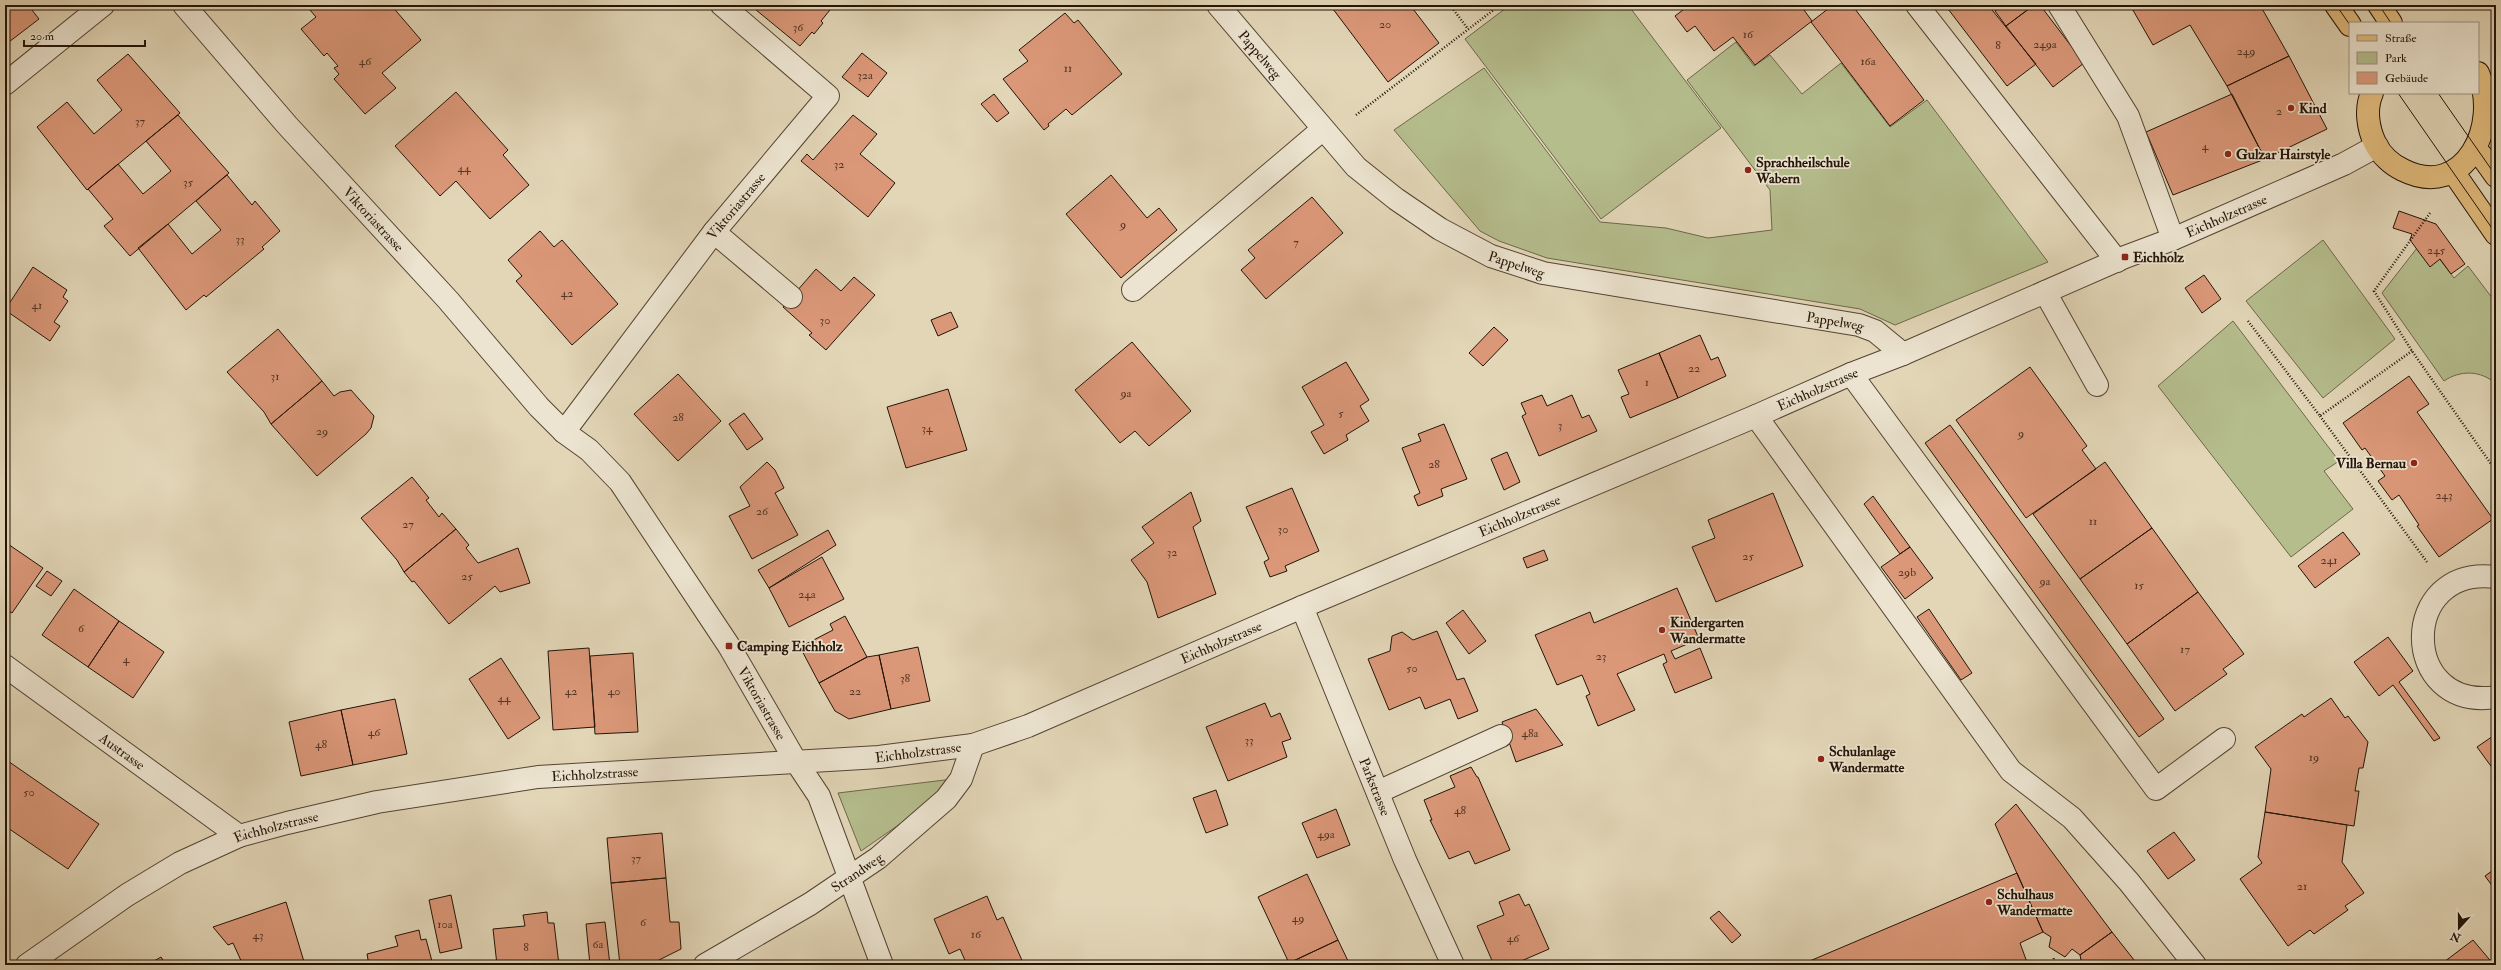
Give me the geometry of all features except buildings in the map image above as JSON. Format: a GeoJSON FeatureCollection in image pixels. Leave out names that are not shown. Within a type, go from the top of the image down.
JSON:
{"type":"FeatureCollection","features":[{"type":"Feature","properties":{"kind":"main road"},"geometry":{"type":"LineString","coordinates":[[2336,5],[2349,23]]}},
{"type":"Feature","properties":{"kind":"main road"},"geometry":{"type":"LineString","coordinates":[[2379,5],[2390,22]]}},
{"type":"Feature","properties":{"kind":"main road"},"geometry":{"type":"LineString","coordinates":[[2372,94],[2368,122],[2376,146],[2385,158],[2410,174],[2439,177],[2464,169],[2481,155],[2489,141],[2494,126],[2495,109],[2491,94],[2479,75]]}},
{"type":"Feature","properties":{"kind":"main road"},"geometry":{"type":"LineString","coordinates":[[2481,155],[2496,176]]}},
{"type":"Feature","properties":{"kind":"main road"},"geometry":{"type":"LineString","coordinates":[[2454,173],[2496,234]]}},
{"type":"Feature","properties":{"kind":"street"},"geometry":{"type":"LineString","coordinates":[[5,84],[103,5]]}},
{"type":"Feature","properties":{"kind":"street","name":"Viktoriastrasse"},"geometry":{"type":"LineString","coordinates":[[184,5],[287,125],[448,300],[539,407],[564,432],[589,450],[620,482],[729,646],[796,760],[819,796],[848,878],[882,965]]}},
{"type":"Feature","properties":{"kind":"street","name":"Viktoriastrasse"},"geometry":{"type":"LineString","coordinates":[[564,432],[714,232],[828,96],[722,5]]}},
{"type":"Feature","properties":{"kind":"street","name":"Pappelweg"},"geometry":{"type":"LineString","coordinates":[[1218,5],[1356,167],[1396,199],[1440,229],[1491,256],[1543,273],[1859,325],[1875,331],[1903,354]]}},
{"type":"Feature","properties":{"kind":"street"},"geometry":{"type":"LineString","coordinates":[[1917,5],[2117,261]]}},
{"type":"Feature","properties":{"kind":"street"},"geometry":{"type":"LineString","coordinates":[[2059,5],[2128,116],[2173,239]]}},
{"type":"Feature","properties":{"kind":"street"},"geometry":{"type":"LineString","coordinates":[[1133,290],[1326,133]]}},
{"type":"Feature","properties":{"kind":"street","name":"Eichholzstrasse"},"geometry":{"type":"LineString","coordinates":[[27,965],[126,895],[180,863],[239,836],[377,802],[538,777],[796,760],[879,757],[973,745],[1028,726],[1302,607],[1756,416],[1851,374],[1903,354],[2117,261],[2173,239],[2344,164],[2376,146]]}},
{"type":"Feature","properties":{"kind":"street"},"geometry":{"type":"LineString","coordinates":[[714,232],[791,297]]}},
{"type":"Feature","properties":{"kind":"street"},"geometry":{"type":"LineString","coordinates":[[2045,292],[2097,385]]}},
{"type":"Feature","properties":{"kind":"street"},"geometry":{"type":"LineString","coordinates":[[1851,374],[2156,789],[2224,739]]}},
{"type":"Feature","properties":{"kind":"street"},"geometry":{"type":"LineString","coordinates":[[1756,416],[2012,772],[2072,818],[2129,882],[2194,965]]}},
{"type":"Feature","properties":{"kind":"street"},"geometry":{"type":"LineString","coordinates":[[2496,577],[2473,577],[2446,588],[2434,600],[2423,623],[2422,643],[2427,663],[2435,676],[2455,692],[2476,698],[2496,697]]}},
{"type":"Feature","properties":{"kind":"street","name":"Parkstrasse"},"geometry":{"type":"LineString","coordinates":[[1302,607],[1405,860],[1453,965]]}},
{"type":"Feature","properties":{"kind":"street","name":"Austrasse"},"geometry":{"type":"LineString","coordinates":[[5,666],[239,836]]}},
{"type":"Feature","properties":{"kind":"street"},"geometry":{"type":"LineString","coordinates":[[1378,792],[1501,736]]}},
{"type":"Feature","properties":{"kind":"street","name":"Strandweg"},"geometry":{"type":"LineString","coordinates":[[706,965],[810,904],[878,858],[946,799],[961,779],[973,745]]}},
{"type":"Feature","properties":{"kind":"path"},"geometry":{"type":"LineString","coordinates":[[1450,5],[1468,29]]}},
{"type":"Feature","properties":{"kind":"path"},"geometry":{"type":"LineString","coordinates":[[1326,133],[1500,5]]}},
{"type":"Feature","properties":{"kind":"path"},"geometry":{"type":"LineString","coordinates":[[2430,213],[2374,291],[2412,351],[2496,471]]}},
{"type":"Feature","properties":{"kind":"path"},"geometry":{"type":"LineString","coordinates":[[2248,321],[2320,416],[2446,588]]}},
{"type":"Feature","properties":{"kind":"path"},"geometry":{"type":"LineString","coordinates":[[2320,416],[2412,351]]}},
{"type":"Feature","properties":{"kind":"path"},"geometry":{"type":"LineString","coordinates":[[2052,965],[2054,958]]}},
{"type":"Feature","properties":{"kind":"green space"},"geometry":{"type":"Polygon","coordinates":[[[1510,5],[1628,5],[1721,128],[1601,219],[1465,39],[1510,5]]]}},
{"type":"Feature","properties":{"kind":"green space"},"geometry":{"type":"Polygon","coordinates":[[[1736,42],[1754,66],[1770,55],[1802,94],[1841,63],[1890,127],[1927,100],[2048,262],[1895,325],[1860,309],[1547,258],[1499,241],[1480,231],[1394,130],[1484,68],[1600,222],[1666,228],[1708,238],[1772,230],[1770,190],[1687,80],[1736,42]]]}},
{"type":"Feature","properties":{"kind":"green space"},"geometry":{"type":"Polygon","coordinates":[[[2424,239],[2454,278],[2468,266],[2496,303],[2496,384],[2484,376],[2470,373],[2450,377],[2444,381],[2382,293],[2424,239]]]}},
{"type":"Feature","properties":{"kind":"green space"},"geometry":{"type":"Polygon","coordinates":[[[2323,240],[2395,339],[2323,398],[2246,301],[2323,240]]]}},
{"type":"Feature","properties":{"kind":"green space"},"geometry":{"type":"Polygon","coordinates":[[[2233,321],[2339,461],[2324,471],[2353,509],[2291,557],[2158,386],[2233,321]]]}},
{"type":"Feature","properties":{"kind":"green space"},"geometry":{"type":"Polygon","coordinates":[[[953,779],[936,799],[861,851],[838,793],[953,779]]]}},
{"type":"Feature","properties":{"kind":"tram line"},"geometry":{"type":"LineString","coordinates":[[2336,5],[2349,24]]}},
{"type":"Feature","properties":{"kind":"tram line"},"geometry":{"type":"LineString","coordinates":[[2379,5],[2390,22]]}},
{"type":"Feature","properties":{"kind":"tram line"},"geometry":{"type":"LineString","coordinates":[[2399,94],[2496,234]]}},
{"type":"Feature","properties":{"kind":"tram line"},"geometry":{"type":"LineString","coordinates":[[2439,94],[2496,176]]}},
{"type":"Feature","properties":{"kind":"place","name":"Kind"},"geometry":{"type":"Point","coordinates":[2291,108]}},
{"type":"Feature","properties":{"kind":"place","name":"Gulzar Hairstyle"},"geometry":{"type":"Point","coordinates":[2228,154]}},
{"type":"Feature","properties":{"kind":"place","name":"Sprachheilschule Wabern"},"geometry":{"type":"Point","coordinates":[1748,170]}},
{"type":"Feature","properties":{"kind":"place","name":"Eichholz"},"geometry":{"type":"Point","coordinates":[2125,257]}},
{"type":"Feature","properties":{"kind":"place","name":"Villa Bernau"},"geometry":{"type":"Point","coordinates":[2414,463]}},
{"type":"Feature","properties":{"kind":"place","name":"Kindergarten Wandermatte"},"geometry":{"type":"Point","coordinates":[1662,630]}},
{"type":"Feature","properties":{"kind":"place","name":"Camping Eichholz"},"geometry":{"type":"Point","coordinates":[729,646]}},
{"type":"Feature","properties":{"kind":"place","name":"Schulanlage Wandermatte"},"geometry":{"type":"Point","coordinates":[1821,759]}},
{"type":"Feature","properties":{"kind":"place","name":"Schulhaus Wandermatte"},"geometry":{"type":"Point","coordinates":[1989,902]}}]}
